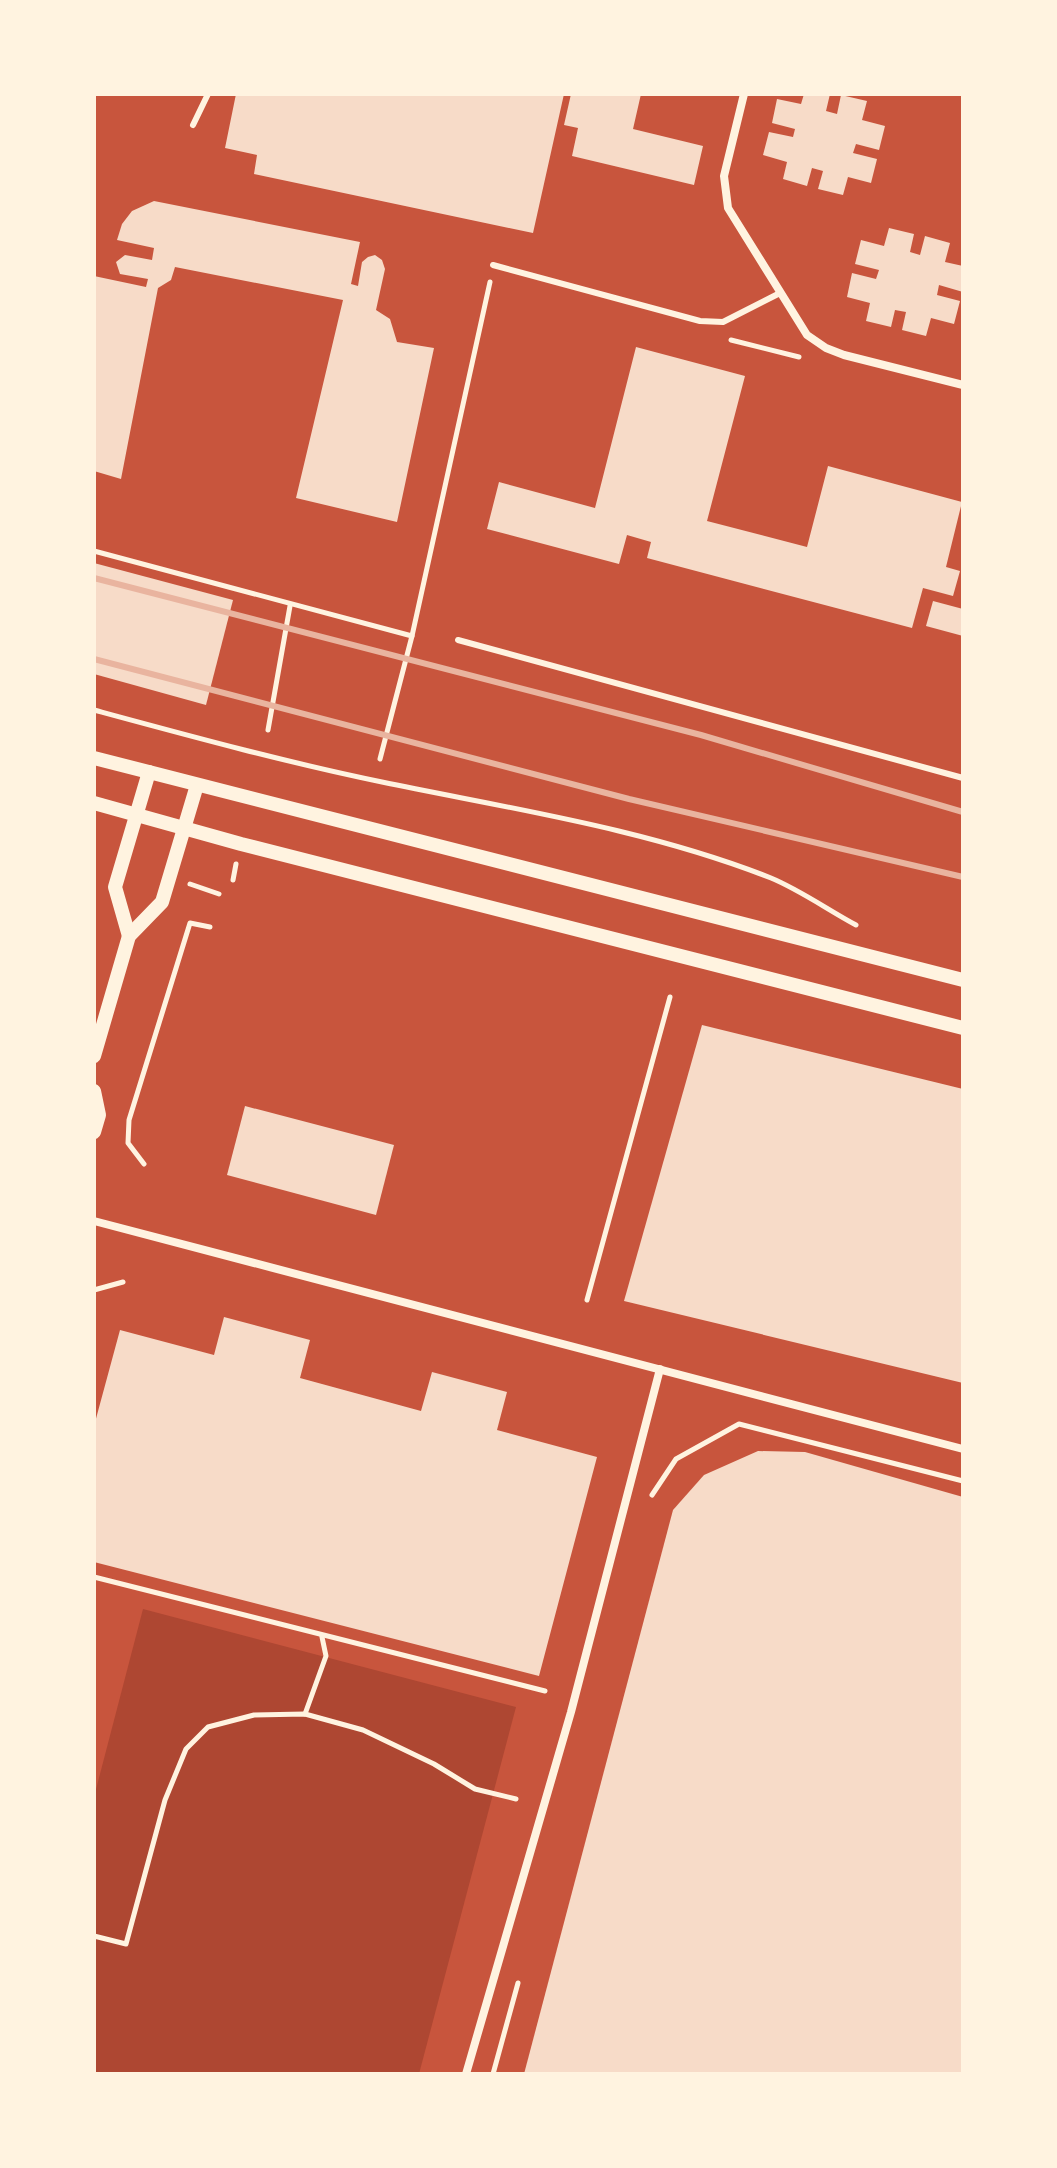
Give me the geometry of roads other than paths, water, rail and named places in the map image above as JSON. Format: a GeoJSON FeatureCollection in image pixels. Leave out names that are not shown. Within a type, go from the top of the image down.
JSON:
{"type":"FeatureCollection","features":[{"type":"Feature","properties":{"kind":"street"},"geometry":{"type":"LineString","coordinates":[[744,94],[724,176],[728,208],[807,335],[826,348],[963,385]]}},
{"type":"Feature","properties":{"kind":"street"},"geometry":{"type":"LineString","coordinates":[[94,758],[963,980]]}},
{"type":"Feature","properties":{"kind":"street"},"geometry":{"type":"LineString","coordinates":[[129,936],[115,887],[149,772]]}},
{"type":"Feature","properties":{"kind":"street"},"geometry":{"type":"LineString","coordinates":[[94,1056],[129,936],[162,902],[197,785]]}},
{"type":"Feature","properties":{"kind":"street"},"geometry":{"type":"LineString","coordinates":[[94,803],[184,829],[963,1028]]}},
{"type":"Feature","properties":{"kind":"street"},"geometry":{"type":"LineString","coordinates":[[94,1091],[99,1115],[94,1132]]}},
{"type":"Feature","properties":{"kind":"street"},"geometry":{"type":"LineString","coordinates":[[94,1221],[963,1449]]}},
{"type":"Feature","properties":{"kind":"street"},"geometry":{"type":"LineString","coordinates":[[466,2074],[571,1712],[660,1369]]}},
{"type":"Feature","properties":{"kind":"lane"},"geometry":{"type":"LineString","coordinates":[[193,125],[208,94]]}},
{"type":"Feature","properties":{"kind":"lane"},"geometry":{"type":"LineString","coordinates":[[493,265],[700,321],[723,322],[780,293]]}},
{"type":"Feature","properties":{"kind":"lane"},"geometry":{"type":"LineString","coordinates":[[458,640],[963,778]]}},
{"type":"Feature","properties":{"kind":"railway"},"geometry":{"type":"LineString","coordinates":[[94,578],[701,735],[963,812]]}},
{"type":"Feature","properties":{"kind":"railway"},"geometry":{"type":"LineString","coordinates":[[94,659],[629,799],[963,877]]}}]}
